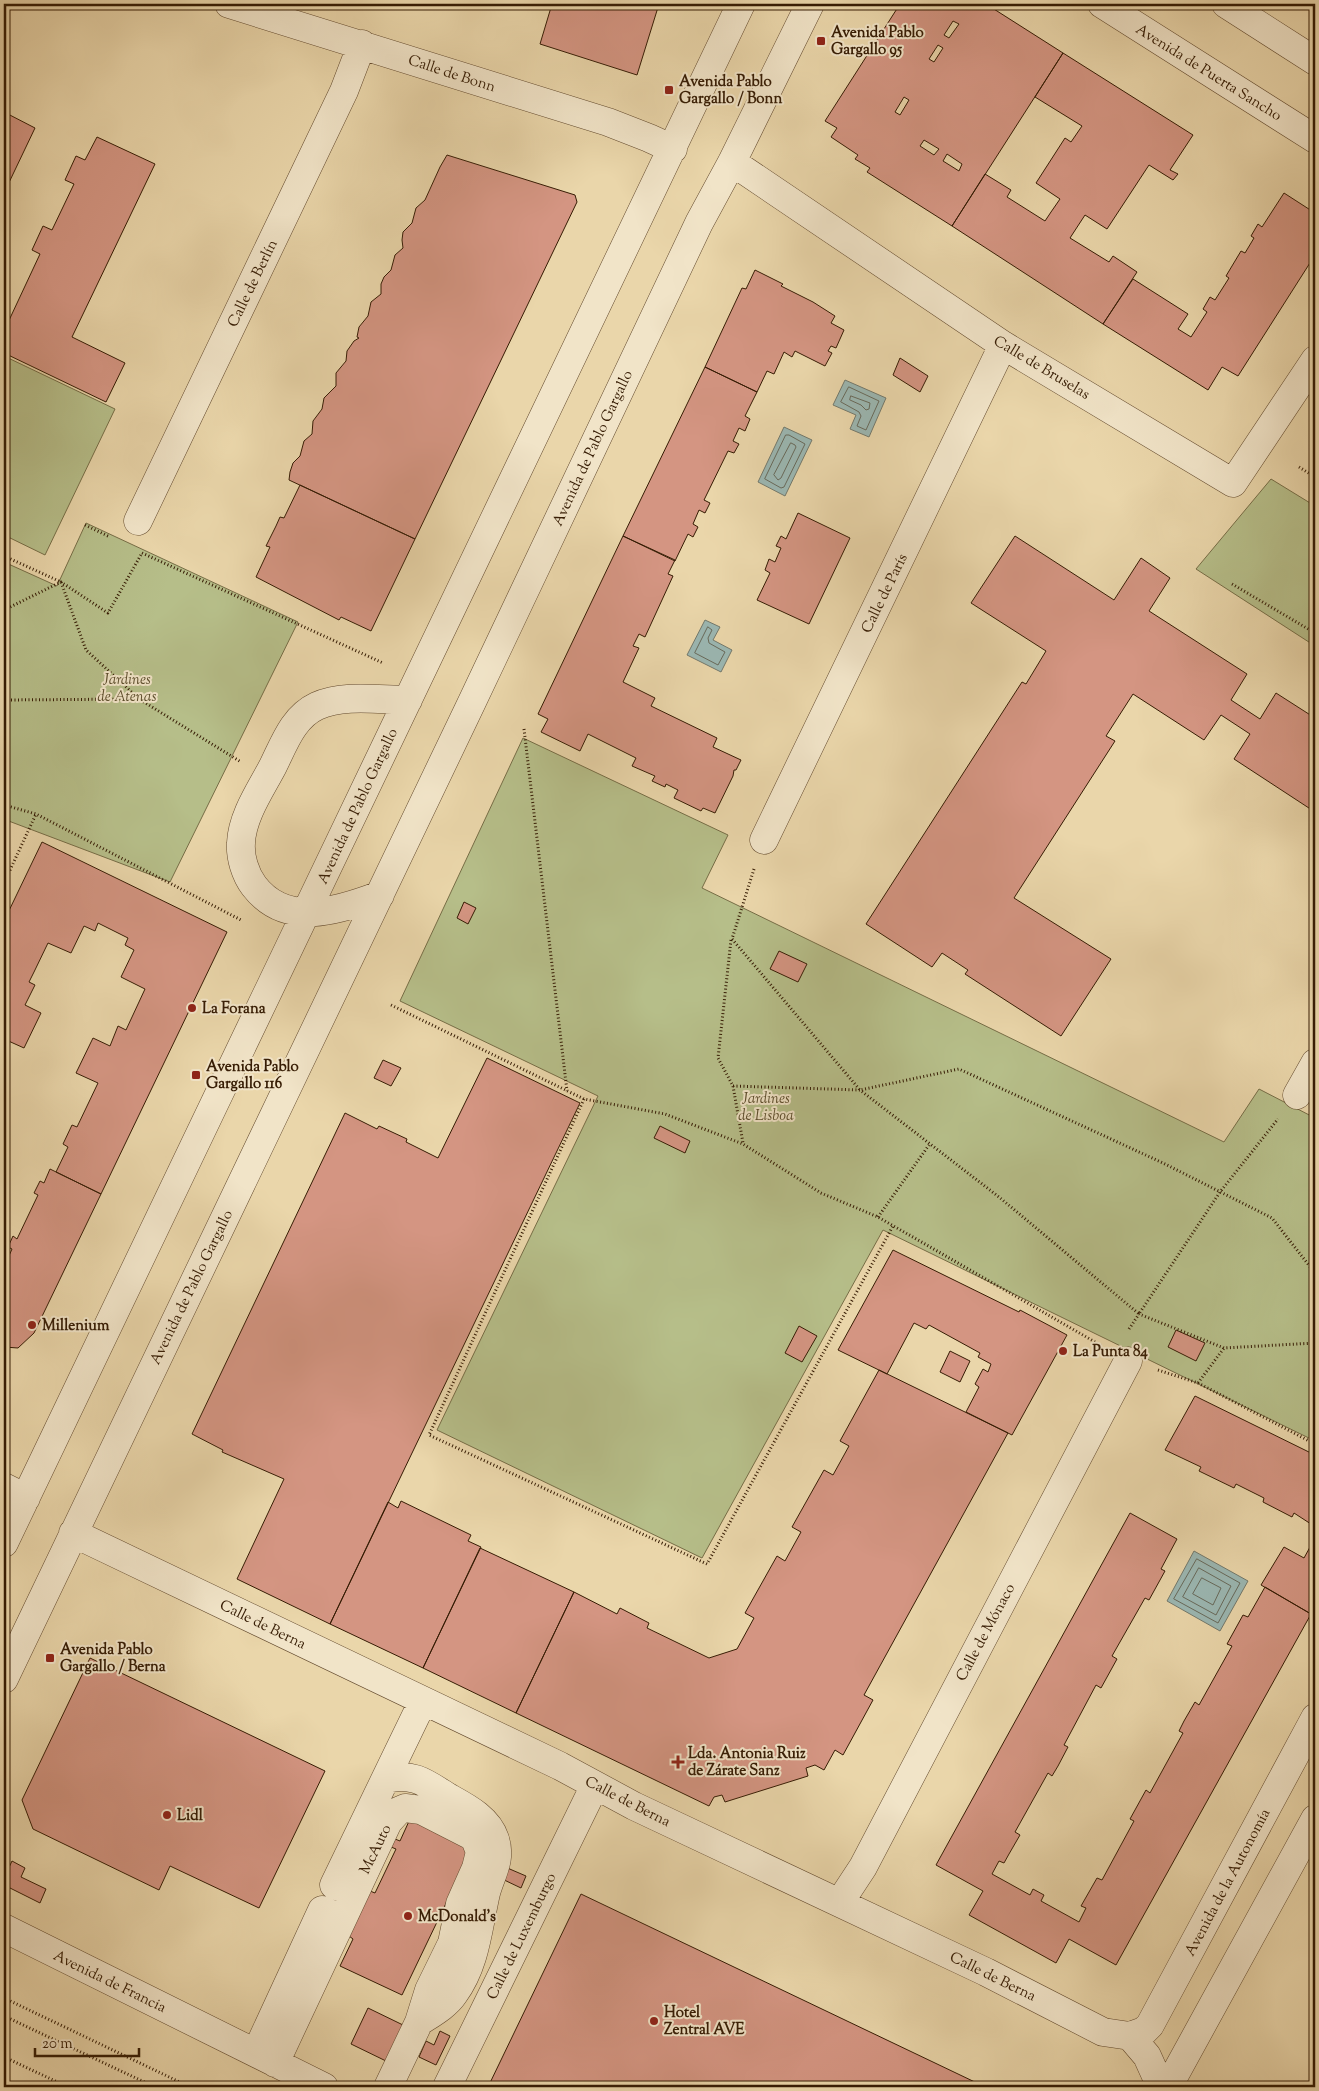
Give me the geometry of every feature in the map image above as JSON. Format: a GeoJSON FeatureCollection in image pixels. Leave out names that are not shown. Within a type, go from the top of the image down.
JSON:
{"type":"FeatureCollection","features":[{"type":"Feature","properties":{"kind":"street","name":"Calle de Bonn"},"geometry":{"type":"LineString","coordinates":[[229,4],[608,122],[672,149]]}},
{"type":"Feature","properties":{"kind":"street","name":"Avenida de Pablo Gargallo"},"geometry":{"type":"LineString","coordinates":[[4,1543],[15,1492],[306,912],[741,4]]}},
{"type":"Feature","properties":{"kind":"street","name":"Avenida de Pablo Gargallo"},"geometry":{"type":"LineString","coordinates":[[4,1679],[380,895],[699,223],[732,162],[810,4]]}},
{"type":"Feature","properties":{"kind":"street","name":"Avenida de Puerta Sancho"},"geometry":{"type":"LineString","coordinates":[[1102,4],[1315,139]]}},
{"type":"Feature","properties":{"kind":"street"},"geometry":{"type":"LineString","coordinates":[[1226,4],[1315,61]]}},
{"type":"Feature","properties":{"kind":"street","name":"Calle de Berlín"},"geometry":{"type":"LineString","coordinates":[[138,521],[344,91],[362,44]]}},
{"type":"Feature","properties":{"kind":"street","name":"Calle de Bruselas"},"geometry":{"type":"LineString","coordinates":[[732,162],[1003,344],[1233,483],[1315,360]]}},
{"type":"Feature","properties":{"kind":"street","name":"Calle de París"},"geometry":{"type":"LineString","coordinates":[[764,840],[1003,344]]}},
{"type":"Feature","properties":{"kind":"street"},"geometry":{"type":"LineString","coordinates":[[380,895],[344,907],[292,912],[273,904],[259,893],[252,883],[242,858],[240,842],[249,812],[290,731],[306,713],[316,706],[340,700],[408,700]]}},
{"type":"Feature","properties":{"kind":"street"},"geometry":{"type":"LineString","coordinates":[[1297,1095],[1315,1063]]}},
{"type":"Feature","properties":{"kind":"street","name":"Calle de Mónaco"},"geometry":{"type":"LineString","coordinates":[[840,1902],[863,1867],[1121,1357]]}},
{"type":"Feature","properties":{"kind":"street","name":"Calle de Berna"},"geometry":{"type":"LineString","coordinates":[[73,1533],[560,1766],[634,1806],[986,1972],[1104,2032],[1130,2036]]}},
{"type":"Feature","properties":{"kind":"street"},"geometry":{"type":"LineString","coordinates":[[345,1889],[334,1885],[423,1701]]}},
{"type":"Feature","properties":{"kind":"street","name":"Avenida de la Autonomía"},"geometry":{"type":"LineString","coordinates":[[1130,2036],[1144,2031],[1150,2025],[1315,1718]]}},
{"type":"Feature","properties":{"kind":"street"},"geometry":{"type":"LineString","coordinates":[[386,1779],[405,1776],[424,1782],[483,1820],[495,1837],[498,1859],[487,1890],[474,1953],[453,1996],[419,2022],[388,2087]]}},
{"type":"Feature","properties":{"kind":"street","name":"Calle de Luxemburgo"},"geometry":{"type":"LineString","coordinates":[[447,2087],[595,1785]]}},
{"type":"Feature","properties":{"kind":"street","name":"McAuto"},"geometry":{"type":"LineString","coordinates":[[265,2058],[388,1822],[398,1811],[405,1808],[421,1810],[470,1835],[475,1839],[480,1852],[476,1868],[460,1904],[452,1943],[429,1990],[419,2022]]}},
{"type":"Feature","properties":{"kind":"street"},"geometry":{"type":"LineString","coordinates":[[1168,2087],[1315,1819]]}},
{"type":"Feature","properties":{"kind":"street"},"geometry":{"type":"LineString","coordinates":[[265,2058],[322,1910],[333,1915]]}},
{"type":"Feature","properties":{"kind":"street","name":"Avenida de Francia"},"geometry":{"type":"LineString","coordinates":[[4,1928],[324,2087]]}},
{"type":"Feature","properties":{"kind":"street"},"geometry":{"type":"LineString","coordinates":[[1130,2036],[1147,2056],[1161,2087]]}},
{"type":"Feature","properties":{"kind":"path"},"geometry":{"type":"LineString","coordinates":[[1299,467],[1315,476]]}},
{"type":"Feature","properties":{"kind":"path"},"geometry":{"type":"LineString","coordinates":[[85,525],[118,541]]}},
{"type":"Feature","properties":{"kind":"path"},"geometry":{"type":"LineString","coordinates":[[134,549],[383,663]]}},
{"type":"Feature","properties":{"kind":"path"},"geometry":{"type":"LineString","coordinates":[[4,556],[61,582],[108,613],[142,553]]}},
{"type":"Feature","properties":{"kind":"path"},"geometry":{"type":"LineString","coordinates":[[4,610],[61,582]]}},
{"type":"Feature","properties":{"kind":"path"},"geometry":{"type":"LineString","coordinates":[[61,582],[86,650],[139,699],[243,763]]}},
{"type":"Feature","properties":{"kind":"path"},"geometry":{"type":"LineString","coordinates":[[1232,584],[1315,633]]}},
{"type":"Feature","properties":{"kind":"path"},"geometry":{"type":"LineString","coordinates":[[4,699],[139,699]]}},
{"type":"Feature","properties":{"kind":"path"},"geometry":{"type":"LineString","coordinates":[[524,729],[567,1092]]}},
{"type":"Feature","properties":{"kind":"path"},"geometry":{"type":"LineString","coordinates":[[4,804],[36,814],[245,922]]}},
{"type":"Feature","properties":{"kind":"path"},"geometry":{"type":"LineString","coordinates":[[4,883],[36,814]]}},
{"type":"Feature","properties":{"kind":"path"},"geometry":{"type":"LineString","coordinates":[[743,1144],[733,1086],[718,1058],[732,939],[764,840]]}},
{"type":"Feature","properties":{"kind":"path"},"geometry":{"type":"LineString","coordinates":[[732,939],[860,1090],[999,1197],[1139,1314],[1224,1348],[1315,1343]]}},
{"type":"Feature","properties":{"kind":"path"},"geometry":{"type":"LineString","coordinates":[[391,1005],[584,1099],[665,1114],[743,1144],[821,1193],[878,1217],[1121,1357],[1198,1383],[1315,1444]]}},
{"type":"Feature","properties":{"kind":"path"},"geometry":{"type":"LineString","coordinates":[[733,1086],[860,1090],[959,1069],[1163,1163],[1272,1218],[1315,1273]]}},
{"type":"Feature","properties":{"kind":"path"},"geometry":{"type":"LineString","coordinates":[[1121,1357],[1139,1314],[1220,1192],[1297,1095]]}},
{"type":"Feature","properties":{"kind":"path"},"geometry":{"type":"LineString","coordinates":[[584,1099],[429,1436],[707,1564],[893,1226]]}},
{"type":"Feature","properties":{"kind":"path"},"geometry":{"type":"LineString","coordinates":[[878,1217],[929,1144]]}},
{"type":"Feature","properties":{"kind":"path"},"geometry":{"type":"LineString","coordinates":[[1198,1383],[1224,1348]]}},
{"type":"Feature","properties":{"kind":"path"},"geometry":{"type":"LineString","coordinates":[[4,1998],[190,2087]]}},
{"type":"Feature","properties":{"kind":"path"},"geometry":{"type":"LineString","coordinates":[[4,2016],[155,2087]]}},
{"type":"Feature","properties":{"kind":"path"},"geometry":{"type":"LineString","coordinates":[[4,2057],[68,2087]]}},
{"type":"Feature","properties":{"kind":"green space"},"geometry":{"type":"Polygon","coordinates":[[[4,356],[115,409],[45,555],[4,535],[4,356]]]}},
{"type":"Feature","properties":{"kind":"green space"},"geometry":{"type":"Polygon","coordinates":[[[1271,479],[1315,506],[1315,646],[1196,569],[1271,479]]]}},
{"type":"Feature","properties":{"kind":"green space","name":"Jardines de Atenas"},"geometry":{"type":"Polygon","coordinates":[[[86,523],[298,622],[170,882],[6,820],[4,824],[4,562],[57,586],[86,523]]]}},
{"type":"Feature","properties":{"kind":"green space","name":"Jardines de Lisboa"},"geometry":{"type":"Polygon","coordinates":[[[523,738],[728,835],[702,888],[1224,1142],[1259,1089],[1315,1118],[1315,1441],[883,1230],[702,1558],[437,1430],[598,1096],[400,1001],[523,738]]]}},
{"type":"Feature","properties":{"kind":"water"},"geometry":{"type":"Polygon","coordinates":[[[845,380],[886,398],[869,437],[850,429],[856,415],[833,405],[845,380]]]}},
{"type":"Feature","properties":{"kind":"water"},"geometry":{"type":"Polygon","coordinates":[[[784,427],[812,440],[785,496],[758,482],[784,427]]]}},
{"type":"Feature","properties":{"kind":"water"},"geometry":{"type":"Polygon","coordinates":[[[705,620],[720,627],[713,640],[732,650],[721,672],[687,655],[705,620]]]}},
{"type":"Feature","properties":{"kind":"water"},"geometry":{"type":"Polygon","coordinates":[[[1194,1551],[1248,1581],[1220,1631],[1167,1601],[1194,1551]]]}},
{"type":"Feature","properties":{"kind":"building"},"geometry":{"type":"Polygon","coordinates":[[[552,4],[659,4],[637,75],[540,44],[552,4]]]}},
{"type":"Feature","properties":{"kind":"building"},"geometry":{"type":"Polygon","coordinates":[[[900,4],[986,4],[1063,53],[952,226],[867,172],[870,168],[855,159],[858,155],[831,137],[837,128],[825,121],[900,4]],[[953,21],[944,35],[949,38],[959,24],[953,21]],[[938,45],[929,59],[934,62],[943,48],[938,45]],[[904,97],[895,112],[900,115],[909,100],[904,97]],[[924,140],[920,146],[934,155],[939,149],[924,140]],[[947,154],[943,161],[959,171],[962,164],[947,154]]]}},
{"type":"Feature","properties":{"kind":"building"},"geometry":{"type":"Polygon","coordinates":[[[1063,53],[1193,135],[1170,170],[1178,174],[1173,180],[1149,165],[1107,229],[1085,215],[1070,238],[1109,262],[1113,256],[1137,272],[1103,324],[952,226],[985,174],[1011,190],[1007,197],[1045,221],[1060,199],[1036,183],[1065,138],[1071,142],[1082,126],[1035,97],[1063,53]]]}},
{"type":"Feature","properties":{"kind":"building"},"geometry":{"type":"Polygon","coordinates":[[[4,112],[35,128],[4,193],[4,112]]]}},
{"type":"Feature","properties":{"kind":"building"},"geometry":{"type":"Polygon","coordinates":[[[97,137],[155,164],[72,337],[125,363],[106,402],[4,353],[4,331],[40,254],[32,250],[43,226],[52,230],[74,184],[65,180],[76,156],[85,160],[97,137]]]}},
{"type":"Feature","properties":{"kind":"building"},"geometry":{"type":"Polygon","coordinates":[[[447,155],[575,195],[577,202],[415,539],[289,480],[293,463],[300,456],[304,441],[312,434],[313,421],[322,409],[324,398],[336,386],[336,373],[346,361],[347,351],[354,341],[359,338],[357,337],[359,327],[368,316],[371,302],[381,294],[381,284],[384,277],[391,270],[395,255],[403,248],[403,232],[412,223],[416,208],[425,200],[447,155]]]}},
{"type":"Feature","properties":{"kind":"building"},"geometry":{"type":"Polygon","coordinates":[[[1284,193],[1315,213],[1315,255],[1238,376],[1222,367],[1208,390],[1103,324],[1133,279],[1188,314],[1178,329],[1191,337],[1207,312],[1203,309],[1210,297],[1215,300],[1229,278],[1226,276],[1241,251],[1245,253],[1254,238],[1251,236],[1258,224],[1262,227],[1284,193]]]}},
{"type":"Feature","properties":{"kind":"building"},"geometry":{"type":"Polygon","coordinates":[[[755,270],[783,284],[781,286],[813,302],[835,316],[831,323],[844,330],[836,348],[831,346],[828,351],[832,353],[825,366],[795,351],[792,357],[784,352],[774,374],[767,371],[757,392],[705,367],[742,288],[746,289],[755,270]]]}},
{"type":"Feature","properties":{"kind":"building"},"geometry":{"type":"Polygon","coordinates":[[[900,358],[928,376],[920,392],[893,375],[900,358]]]}},
{"type":"Feature","properties":{"kind":"building"},"geometry":{"type":"Polygon","coordinates":[[[705,367],[757,392],[745,416],[750,419],[745,431],[739,428],[733,441],[739,444],[734,453],[728,451],[704,500],[710,503],[705,513],[699,510],[693,524],[698,527],[693,537],[688,534],[675,561],[623,536],[705,367]]]}},
{"type":"Feature","properties":{"kind":"building"},"geometry":{"type":"Polygon","coordinates":[[[300,485],[415,539],[371,631],[341,617],[339,620],[256,577],[270,547],[266,546],[280,517],[284,518],[300,485]]]}},
{"type":"Feature","properties":{"kind":"building"},"geometry":{"type":"Polygon","coordinates":[[[798,513],[850,538],[809,624],[757,600],[770,573],[765,570],[769,559],[775,562],[781,548],[776,546],[781,536],[786,539],[798,513]]]}},
{"type":"Feature","properties":{"kind":"building"},"geometry":{"type":"Polygon","coordinates":[[[623,536],[675,560],[668,574],[673,576],[645,637],[639,634],[633,646],[639,648],[623,682],[655,698],[651,706],[717,738],[713,747],[741,760],[736,770],[734,770],[733,776],[715,813],[703,808],[701,811],[674,798],[678,790],[666,784],[665,787],[652,781],[655,776],[632,766],[636,758],[588,734],[580,751],[541,732],[548,719],[538,714],[623,536]]]}},
{"type":"Feature","properties":{"kind":"building"},"geometry":{"type":"Polygon","coordinates":[[[1015,536],[1114,600],[1141,558],[1170,578],[1149,611],[1247,674],[1231,700],[1260,719],[1276,693],[1315,718],[1315,812],[1234,759],[1250,734],[1221,715],[1204,740],[1133,694],[1106,736],[1115,741],[1014,898],[1111,959],[1061,1036],[965,974],[968,970],[942,953],[932,967],[866,924],[1022,682],[1026,684],[1046,651],[971,603],[1015,536]]]}},
{"type":"Feature","properties":{"kind":"building"},"geometry":{"type":"Polygon","coordinates":[[[42,842],[227,932],[101,1194],[56,1172],[68,1147],[63,1144],[72,1125],[77,1127],[98,1083],[76,1073],[93,1038],[110,1046],[118,1026],[126,1030],[145,989],[121,977],[134,950],[125,945],[128,938],[98,923],[95,931],[84,926],[71,953],[48,943],[29,982],[35,985],[25,1005],[41,1013],[24,1048],[4,1039],[4,921],[42,842]]]}},
{"type":"Feature","properties":{"kind":"building"},"geometry":{"type":"Polygon","coordinates":[[[464,902],[476,908],[468,924],[457,918],[464,902]]]}},
{"type":"Feature","properties":{"kind":"building"},"geometry":{"type":"Polygon","coordinates":[[[779,951],[807,964],[798,982],[770,969],[779,951]]]}},
{"type":"Feature","properties":{"kind":"building"},"geometry":{"type":"Polygon","coordinates":[[[487,1058],[580,1103],[330,1624],[237,1579],[284,1479],[222,1452],[223,1450],[192,1434],[345,1113],[377,1129],[379,1126],[407,1139],[406,1142],[438,1158],[487,1058]]]}},
{"type":"Feature","properties":{"kind":"building"},"geometry":{"type":"Polygon","coordinates":[[[383,1060],[401,1068],[391,1086],[374,1078],[383,1060]]]}},
{"type":"Feature","properties":{"kind":"building"},"geometry":{"type":"Polygon","coordinates":[[[660,1126],[690,1141],[685,1153],[654,1138],[660,1126]]]}},
{"type":"Feature","properties":{"kind":"building"},"geometry":{"type":"Polygon","coordinates":[[[50,1169],[101,1194],[34,1333],[18,1348],[4,1347],[4,1267],[12,1249],[8,1247],[13,1236],[17,1239],[38,1195],[34,1193],[40,1181],[44,1183],[50,1169]]]}},
{"type":"Feature","properties":{"kind":"building"},"geometry":{"type":"Polygon","coordinates":[[[893,1250],[1019,1312],[1020,1310],[1067,1335],[1012,1435],[966,1412],[979,1387],[975,1384],[983,1369],[988,1372],[991,1364],[978,1357],[980,1353],[929,1325],[926,1329],[914,1323],[887,1374],[838,1350],[893,1250]]]}},
{"type":"Feature","properties":{"kind":"building"},"geometry":{"type":"Polygon","coordinates":[[[799,1326],[817,1336],[802,1362],[785,1353],[799,1326]]]}},
{"type":"Feature","properties":{"kind":"building"},"geometry":{"type":"Polygon","coordinates":[[[1176,1330],[1205,1343],[1196,1361],[1168,1347],[1176,1330]]]}},
{"type":"Feature","properties":{"kind":"building"},"geometry":{"type":"Polygon","coordinates":[[[950,1351],[970,1361],[960,1382],[940,1372],[950,1351]]]}},
{"type":"Feature","properties":{"kind":"building"},"geometry":{"type":"Polygon","coordinates":[[[879,1370],[1008,1433],[864,1695],[873,1700],[843,1755],[835,1750],[824,1770],[815,1765],[806,1768],[808,1776],[725,1802],[722,1795],[714,1797],[709,1806],[516,1713],[574,1592],[617,1614],[620,1608],[649,1623],[647,1628],[709,1658],[737,1649],[754,1618],[745,1613],[777,1556],[785,1561],[801,1532],[792,1527],[824,1470],[833,1475],[849,1446],[840,1441],[879,1370]]]}},
{"type":"Feature","properties":{"kind":"building"},"geometry":{"type":"Polygon","coordinates":[[[1195,1396],[1315,1455],[1314,1526],[1294,1513],[1292,1517],[1263,1502],[1264,1498],[1236,1484],[1234,1488],[1199,1471],[1201,1467],[1165,1450],[1195,1396]]]}},
{"type":"Feature","properties":{"kind":"building"},"geometry":{"type":"Polygon","coordinates":[[[401,1501],[471,1535],[468,1541],[481,1547],[423,1668],[330,1624],[388,1502],[398,1508],[401,1501]]]}},
{"type":"Feature","properties":{"kind":"building"},"geometry":{"type":"Polygon","coordinates":[[[1130,1513],[1177,1539],[1161,1569],[1165,1571],[1149,1600],[1145,1598],[1112,1656],[1117,1659],[1101,1688],[1096,1685],[1064,1745],[1068,1747],[1058,1766],[1052,1776],[1048,1773],[1015,1832],[1020,1835],[1004,1863],[999,1861],[992,1874],[1030,1895],[1033,1889],[1044,1895],[1041,1901],[1079,1922],[1086,1908],[1081,1906],[1097,1878],[1102,1880],[1134,1821],[1130,1819],[1146,1790],[1150,1793],[1183,1733],[1179,1731],[1184,1721],[1195,1702],[1199,1705],[1232,1646],[1227,1644],[1243,1615],[1248,1617],[1265,1587],[1311,1614],[1116,1965],[1069,1939],[1056,1963],[969,1915],[983,1891],[936,1865],[1130,1513]]]}},
{"type":"Feature","properties":{"kind":"building"},"geometry":{"type":"Polygon","coordinates":[[[1315,1538],[1315,1605],[1311,1614],[1261,1585],[1284,1547],[1304,1558],[1315,1538]]]}},
{"type":"Feature","properties":{"kind":"building"},"geometry":{"type":"Polygon","coordinates":[[[480,1548],[574,1592],[516,1713],[423,1668],[480,1548]]]}},
{"type":"Feature","properties":{"kind":"building"},"geometry":{"type":"Polygon","coordinates":[[[90,1658],[325,1771],[259,1908],[170,1866],[159,1890],[33,1829],[22,1800],[90,1658]]]}},
{"type":"Feature","properties":{"kind":"building"},"geometry":{"type":"Polygon","coordinates":[[[410,1819],[472,1849],[402,1995],[340,1966],[353,1939],[349,1936],[370,1891],[375,1893],[396,1849],[391,1847],[395,1839],[400,1841],[410,1819]]]}},
{"type":"Feature","properties":{"kind":"building"},"geometry":{"type":"Polygon","coordinates":[[[12,1861],[25,1868],[21,1877],[46,1889],[40,1903],[4,1885],[4,1878],[12,1861]]]}},
{"type":"Feature","properties":{"kind":"building"},"geometry":{"type":"Polygon","coordinates":[[[505,1867],[526,1876],[521,1888],[500,1878],[505,1867]]]}},
{"type":"Feature","properties":{"kind":"building"},"geometry":{"type":"Polygon","coordinates":[[[581,1894],[979,2084],[978,2087],[488,2087],[581,1894]]]}},
{"type":"Feature","properties":{"kind":"building"},"geometry":{"type":"Polygon","coordinates":[[[368,2008],[403,2025],[386,2061],[351,2044],[368,2008]]]}},
{"type":"Feature","properties":{"kind":"building"},"geometry":{"type":"Polygon","coordinates":[[[440,2031],[450,2036],[436,2065],[419,2057],[426,2041],[434,2045],[440,2031]]]}},
{"type":"Feature","properties":{"kind":"place","name":"Avenida Pablo Gargallo 95"},"geometry":{"type":"Point","coordinates":[821,41]}},
{"type":"Feature","properties":{"kind":"place","name":"Avenida Pablo Gargallo / Bonn"},"geometry":{"type":"Point","coordinates":[669,90]}},
{"type":"Feature","properties":{"kind":"place","name":"La Forana"},"geometry":{"type":"Point","coordinates":[192,1008]}},
{"type":"Feature","properties":{"kind":"place","name":"Avenida Pablo Gargallo 116"},"geometry":{"type":"Point","coordinates":[196,1075]}},
{"type":"Feature","properties":{"kind":"place","name":"Millenium"},"geometry":{"type":"Point","coordinates":[32,1325]}},
{"type":"Feature","properties":{"kind":"place","name":"La Punta 84"},"geometry":{"type":"Point","coordinates":[1063,1351]}},
{"type":"Feature","properties":{"kind":"place","name":"Avenida Pablo Gargallo / Berna"},"geometry":{"type":"Point","coordinates":[50,1658]}},
{"type":"Feature","properties":{"kind":"place","name":"Lda. Antonia Ruiz de Zárate Sanz"},"geometry":{"type":"Point","coordinates":[678,1762]}},
{"type":"Feature","properties":{"kind":"place","name":"Lidl"},"geometry":{"type":"Point","coordinates":[167,1815]}},
{"type":"Feature","properties":{"kind":"place","name":"McDonald's"},"geometry":{"type":"Point","coordinates":[408,1916]}},
{"type":"Feature","properties":{"kind":"place","name":"Hotel Zentral AVE"},"geometry":{"type":"Point","coordinates":[654,2021]}}]}
